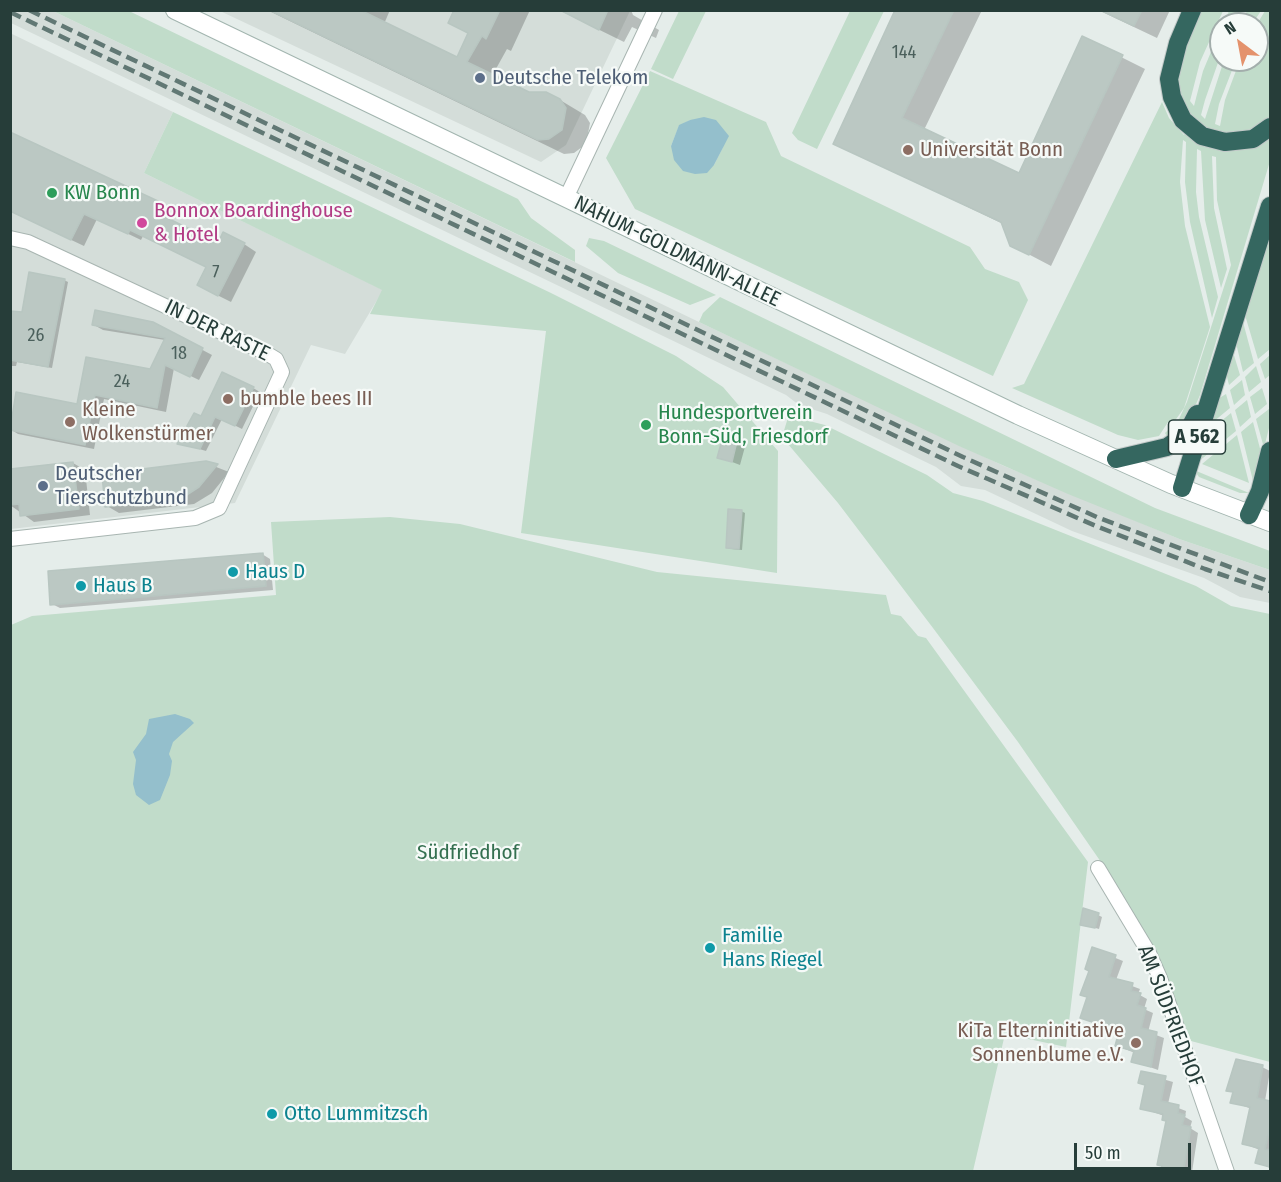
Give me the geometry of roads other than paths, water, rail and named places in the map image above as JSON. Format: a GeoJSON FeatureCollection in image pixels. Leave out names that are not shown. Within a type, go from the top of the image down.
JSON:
{"type":"FeatureCollection","features":[{"type":"Feature","properties":{"kind":"highway"},"geometry":{"type":"LineString","coordinates":[[1192,10],[1178,43],[1169,79],[1172,97],[1183,120],[1202,136],[1225,142],[1253,139],[1270,127]]}},
{"type":"Feature","properties":{"kind":"highway","name":"A 562"},"geometry":{"type":"LineString","coordinates":[[1182,488],[1270,206]]}},
{"type":"Feature","properties":{"kind":"highway"},"geometry":{"type":"LineString","coordinates":[[1116,459],[1167,447],[1187,433],[1212,386]]}},
{"type":"Feature","properties":{"kind":"highway"},"geometry":{"type":"LineString","coordinates":[[1250,515],[1260,491],[1270,451]]}},
{"type":"Feature","properties":{"kind":"main road","name":"NAHUM-GOLDMANN-ALLEE"},"geometry":{"type":"LineString","coordinates":[[175,10],[1010,412],[1182,488],[1270,522]]}},
{"type":"Feature","properties":{"kind":"street"},"geometry":{"type":"LineString","coordinates":[[566,198],[655,10]]}},
{"type":"Feature","properties":{"kind":"street","name":"IN DER RASTE"},"geometry":{"type":"LineString","coordinates":[[10,238],[28,242],[266,353],[276,359],[282,372],[219,508],[195,518],[10,539]]}},
{"type":"Feature","properties":{"kind":"street","name":"AM SÜDFRIEDHOF"},"geometry":{"type":"LineString","coordinates":[[1098,868],[1149,953],[1160,978],[1227,1172]]}},
{"type":"Feature","properties":{"kind":"water"},"geometry":{"type":"Polygon","coordinates":[[[704,117],[716,120],[729,136],[714,165],[707,173],[695,174],[683,171],[674,160],[671,146],[679,125],[704,117]]]}},
{"type":"Feature","properties":{"kind":"water"},"geometry":{"type":"Polygon","coordinates":[[[175,714],[190,719],[194,723],[173,742],[169,754],[172,761],[170,775],[160,800],[149,805],[136,795],[133,784],[136,760],[133,752],[146,734],[149,719],[175,714]]]}},
{"type":"Feature","properties":{"kind":"railway"},"geometry":{"type":"LineString","coordinates":[[29,10],[963,457],[1099,518],[1270,582]]}},
{"type":"Feature","properties":{"kind":"railway"},"geometry":{"type":"LineString","coordinates":[[10,12],[958,466],[1096,526],[1205,569],[1270,591]]}},
{"type":"Feature","properties":{"kind":"place","name":"Deutsche Telekom"},"geometry":{"type":"Point","coordinates":[480,78]}},
{"type":"Feature","properties":{"kind":"place","name":"Universität Bonn"},"geometry":{"type":"Point","coordinates":[908,150]}},
{"type":"Feature","properties":{"kind":"place","name":"KW Bonn"},"geometry":{"type":"Point","coordinates":[52,193]}},
{"type":"Feature","properties":{"kind":"place","name":"Bonnox Boardinghouse & Hotel"},"geometry":{"type":"Point","coordinates":[142,223]}},
{"type":"Feature","properties":{"kind":"place","name":"bumble bees III"},"geometry":{"type":"Point","coordinates":[228,399]}},
{"type":"Feature","properties":{"kind":"place","name":"Kleine Wolkenstürmer"},"geometry":{"type":"Point","coordinates":[70,422]}},
{"type":"Feature","properties":{"kind":"place","name":"Hundesportverein Bonn-Süd, Friesdorf"},"geometry":{"type":"Point","coordinates":[646,425]}},
{"type":"Feature","properties":{"kind":"place","name":"Deutscher Tierschutzbund"},"geometry":{"type":"Point","coordinates":[43,486]}},
{"type":"Feature","properties":{"kind":"place","name":"Haus D"},"geometry":{"type":"Point","coordinates":[233,572]}},
{"type":"Feature","properties":{"kind":"place","name":"Haus B"},"geometry":{"type":"Point","coordinates":[81,586]}},
{"type":"Feature","properties":{"kind":"place","name":"Familie Hans Riegel"},"geometry":{"type":"Point","coordinates":[710,948]}},
{"type":"Feature","properties":{"kind":"place","name":"KiTa Elterninitiative Sonnenblume e.V."},"geometry":{"type":"Point","coordinates":[1136,1043]}},
{"type":"Feature","properties":{"kind":"place","name":"Otto Lummitzsch"},"geometry":{"type":"Point","coordinates":[272,1114]}},
{"type":"Feature","properties":{"kind":"park label","name":"Südfriedhof"},"geometry":{"type":"Point","coordinates":[468,853]}}]}
